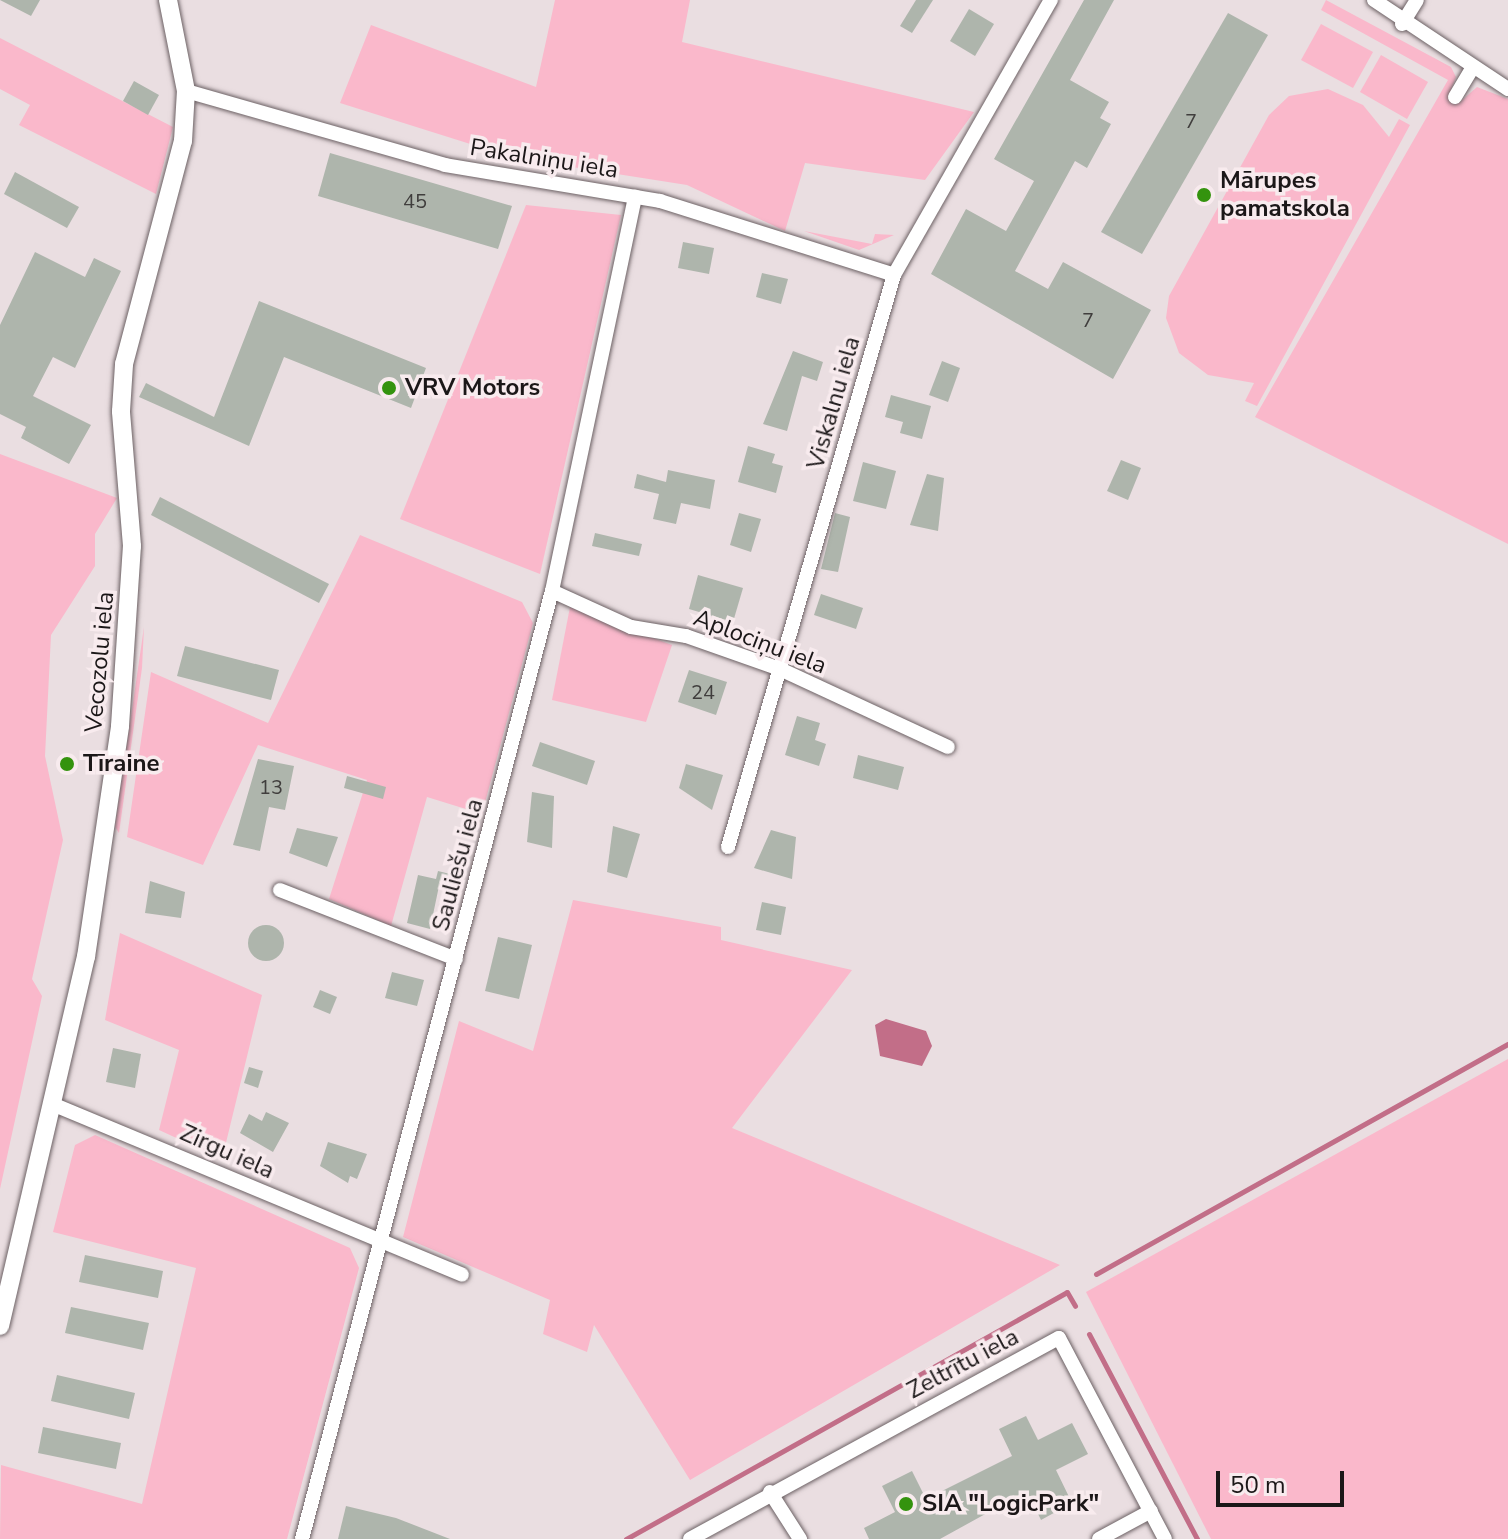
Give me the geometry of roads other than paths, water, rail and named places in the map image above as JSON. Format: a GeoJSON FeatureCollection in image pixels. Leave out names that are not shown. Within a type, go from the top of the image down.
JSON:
{"type":"FeatureCollection","features":[{"type":"Feature","properties":{"kind":"street","name":"Vecozolu iela"},"geometry":{"type":"LineString","coordinates":[[0,1326],[86,957],[130,633],[124,364],[183,141],[186,91],[168,0]]}},
{"type":"Feature","properties":{"kind":"street","name":"Viskalnu iela"},"geometry":{"type":"LineString","coordinates":[[728,847],[894,275],[1051,0]]}},
{"type":"Feature","properties":{"kind":"street"},"geometry":{"type":"LineString","coordinates":[[1374,0],[1402,24],[1471,70],[1508,89]]}},
{"type":"Feature","properties":{"kind":"street"},"geometry":{"type":"LineString","coordinates":[[1402,24],[1417,0]]}},
{"type":"Feature","properties":{"kind":"street"},"geometry":{"type":"LineString","coordinates":[[1455,97],[1471,70]]}},
{"type":"Feature","properties":{"kind":"street","name":"Pakalniņu iela"},"geometry":{"type":"LineString","coordinates":[[186,91],[445,165],[635,197],[894,275]]}},
{"type":"Feature","properties":{"kind":"street","name":"Sauliešu iela"},"geometry":{"type":"LineString","coordinates":[[302,1539],[384,1242],[552,591],[635,197]]}},
{"type":"Feature","properties":{"kind":"street","name":"Aplociņu iela"},"geometry":{"type":"LineString","coordinates":[[552,591],[631,627],[686,636],[780,669],[948,747]]}},
{"type":"Feature","properties":{"kind":"street"},"geometry":{"type":"LineString","coordinates":[[280,890],[456,959]]}},
{"type":"Feature","properties":{"kind":"street","name":"Zirgu iela"},"geometry":{"type":"LineString","coordinates":[[52,1104],[462,1275]]}},
{"type":"Feature","properties":{"kind":"street","name":"Zeltrītu iela"},"geometry":{"type":"LineString","coordinates":[[690,1539],[770,1492],[1059,1338],[1165,1539]]}},
{"type":"Feature","properties":{"kind":"street"},"geometry":{"type":"LineString","coordinates":[[770,1492],[800,1539]]}},
{"type":"Feature","properties":{"kind":"street"},"geometry":{"type":"LineString","coordinates":[[1099,1539],[1151,1511]]}},
{"type":"Feature","properties":{"kind":"waterway"},"geometry":{"type":"LineString","coordinates":[[1096,1274],[1508,1044]]}},
{"type":"Feature","properties":{"kind":"waterway"},"geometry":{"type":"LineString","coordinates":[[626,1539],[1067,1292],[1075,1306]]}},
{"type":"Feature","properties":{"kind":"waterway"},"geometry":{"type":"LineString","coordinates":[[1089,1334],[1197,1539]]}},
{"type":"Feature","properties":{"kind":"place","name":"Mārupes pamatskola"},"geometry":{"type":"Point","coordinates":[1204,195]}},
{"type":"Feature","properties":{"kind":"place","name":"VRV Motors"},"geometry":{"type":"Point","coordinates":[389,388]}},
{"type":"Feature","properties":{"kind":"place","name":"Tīraine"},"geometry":{"type":"Point","coordinates":[67,764]}},
{"type":"Feature","properties":{"kind":"place","name":"SIA \"LogicPark\""},"geometry":{"type":"Point","coordinates":[906,1504]}}]}
